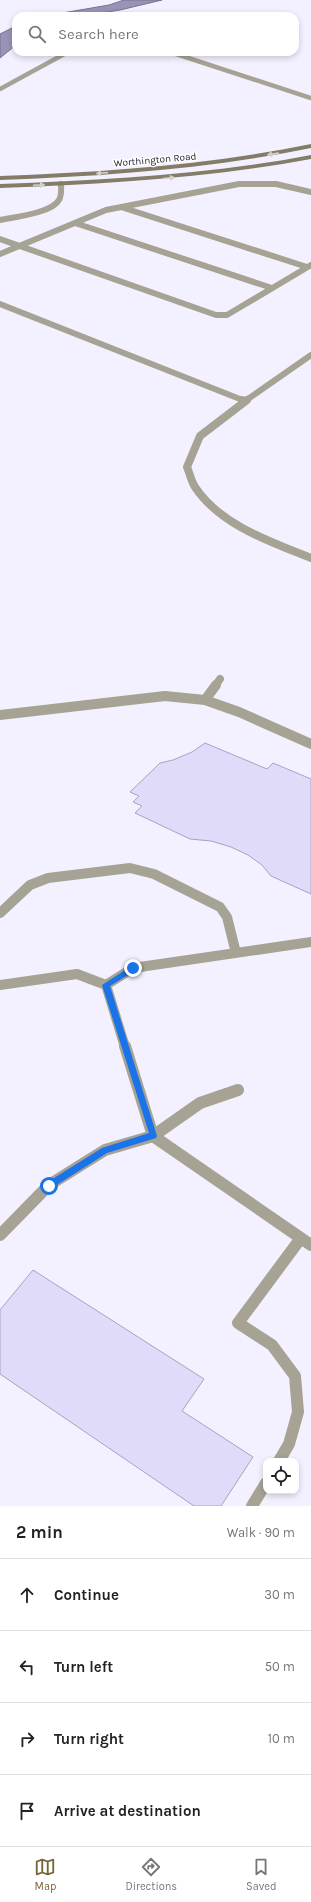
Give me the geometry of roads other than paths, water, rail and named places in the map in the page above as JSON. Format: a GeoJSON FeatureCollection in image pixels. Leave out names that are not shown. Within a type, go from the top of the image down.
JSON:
{"type":"FeatureCollection","features":[{"type":"Feature","properties":{"kind":"main road","name":"Worthington Road"},"geometry":{"type":"LineString","coordinates":[[0,178],[148,170],[202,165],[280,153],[311,146]]}},
{"type":"Feature","properties":{"kind":"main road","name":"Worthington Road"},"geometry":{"type":"LineString","coordinates":[[0,186],[186,177],[266,167],[311,157]]}},
{"type":"Feature","properties":{"kind":"lane"},"geometry":{"type":"LineString","coordinates":[[0,89],[61,56]]}},
{"type":"Feature","properties":{"kind":"lane"},"geometry":{"type":"LineString","coordinates":[[182,56],[311,98]]}},
{"type":"Feature","properties":{"kind":"lane"},"geometry":{"type":"LineString","coordinates":[[0,220],[45,210],[58,202],[61,196],[61,184]]}},
{"type":"Feature","properties":{"kind":"lane"},"geometry":{"type":"LineString","coordinates":[[0,254],[106,210],[238,184],[276,184],[311,192]]}},
{"type":"Feature","properties":{"kind":"lane"},"geometry":{"type":"LineString","coordinates":[[122,208],[309,266]]}},
{"type":"Feature","properties":{"kind":"lane"},"geometry":{"type":"LineString","coordinates":[[75,223],[272,288]]}},
{"type":"Feature","properties":{"kind":"lane"},"geometry":{"type":"LineString","coordinates":[[0,239],[216,315],[227,315],[309,266]]}},
{"type":"Feature","properties":{"kind":"lane"},"geometry":{"type":"LineString","coordinates":[[0,304],[244,401]]}},
{"type":"Feature","properties":{"kind":"lane"},"geometry":{"type":"LineString","coordinates":[[311,355],[244,401],[200,436],[186,467],[196,488],[208,502],[229,518],[258,535],[311,558]]}},
{"type":"Feature","properties":{"kind":"lane"},"geometry":{"type":"LineString","coordinates":[[205,700],[220,679]]}},
{"type":"Feature","properties":{"kind":"lane"},"geometry":{"type":"LineString","coordinates":[[0,716],[165,696],[205,700],[239,712],[311,744]]}},
{"type":"Feature","properties":{"kind":"lane"},"geometry":{"type":"LineString","coordinates":[[0,913],[30,885],[48,878],[130,868],[154,874],[220,907],[227,917],[236,953]]}},
{"type":"Feature","properties":{"kind":"lane"},"geometry":{"type":"LineString","coordinates":[[106,985],[133,968],[311,942]]}},
{"type":"Feature","properties":{"kind":"lane"},"geometry":{"type":"LineString","coordinates":[[0,985],[77,974],[106,985]]}},
{"type":"Feature","properties":{"kind":"lane"},"geometry":{"type":"LineString","coordinates":[[106,985],[153,1136],[306,1242],[238,1323],[272,1345],[295,1376],[298,1412],[289,1444],[281,1458]]}},
{"type":"Feature","properties":{"kind":"lane"},"geometry":{"type":"LineString","coordinates":[[0,1235],[36,1197],[49,1186],[105,1150],[153,1136],[200,1103],[238,1090]]}},
{"type":"Feature","properties":{"kind":"lane"},"geometry":{"type":"LineString","coordinates":[[252,1506],[263,1488]]}}]}
